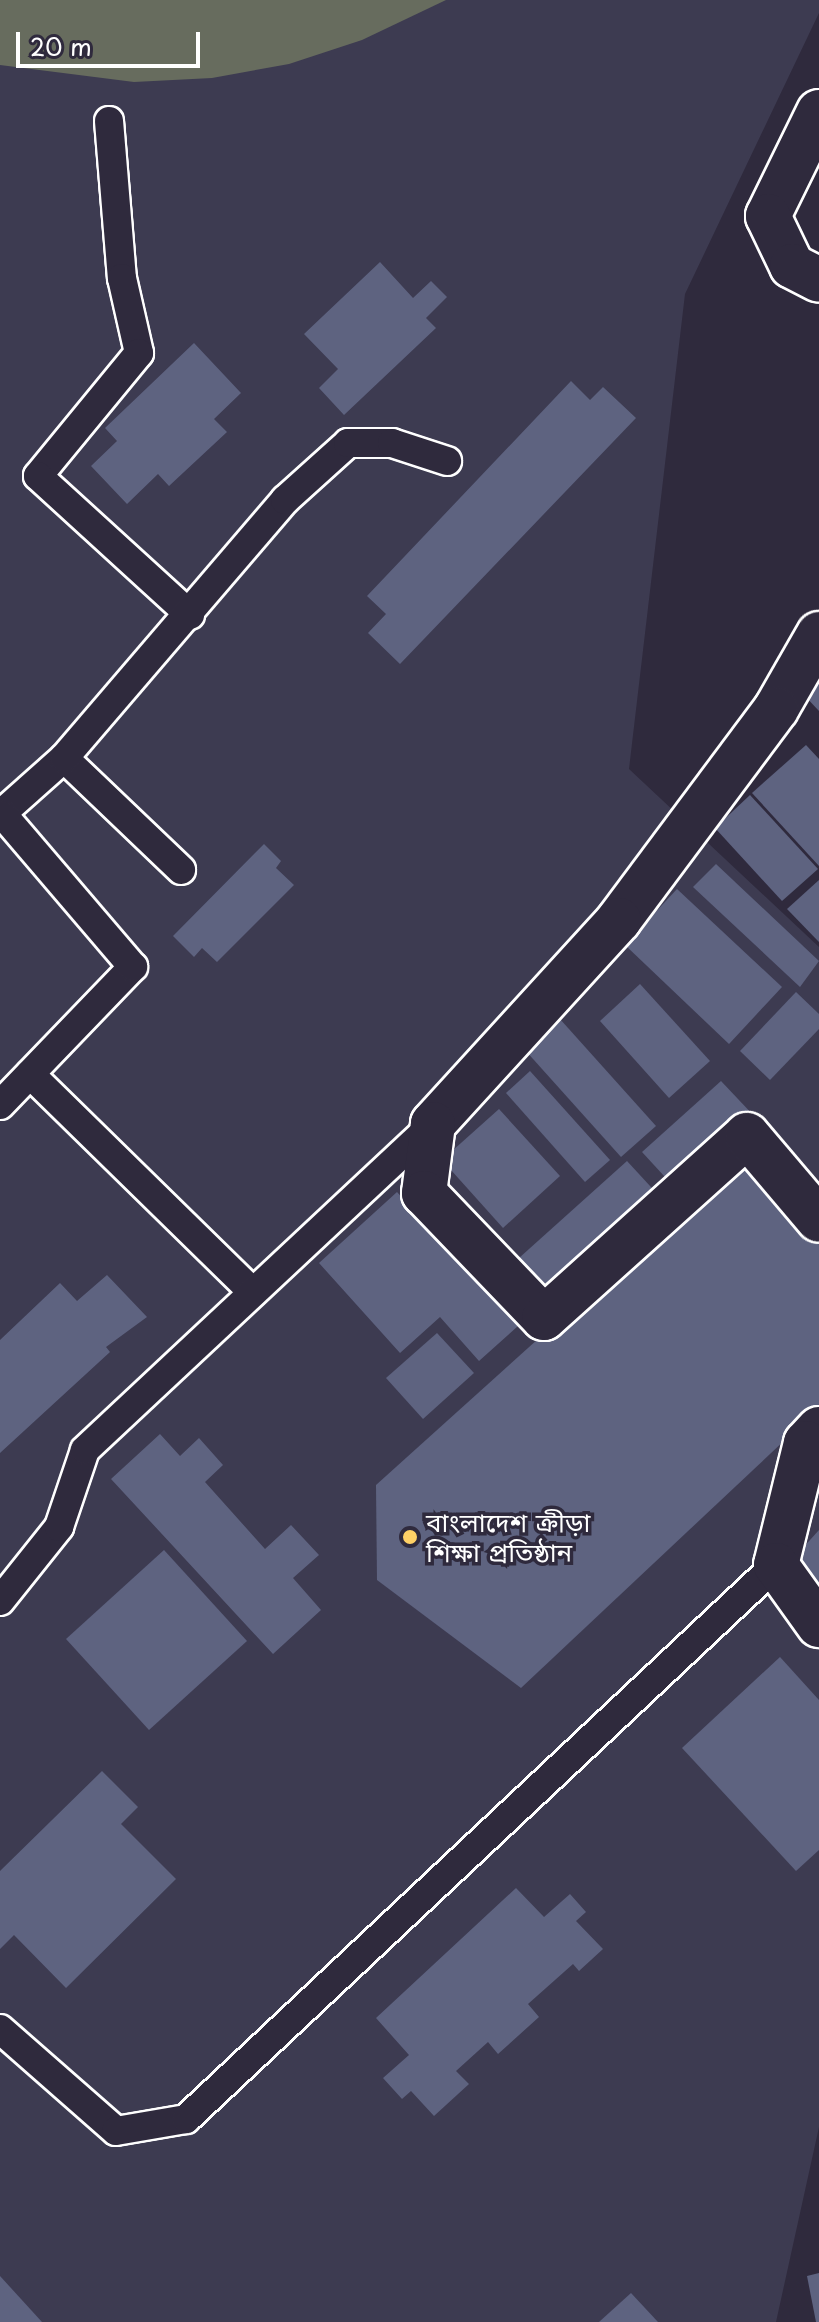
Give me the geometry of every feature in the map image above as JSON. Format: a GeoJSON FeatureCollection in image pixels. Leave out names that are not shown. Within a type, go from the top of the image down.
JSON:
{"type":"FeatureCollection","features":[{"type":"Feature","properties":{"kind":"street"},"geometry":{"type":"LineString","coordinates":[[819,112],[768,216],[792,266],[819,280]]}},
{"type":"Feature","properties":{"kind":"street"},"geometry":{"type":"LineString","coordinates":[[819,634],[776,709],[619,920],[433,1124],[424,1193],[544,1318],[747,1135],[819,1220]]}},
{"type":"Feature","properties":{"kind":"street"},"geometry":{"type":"LineString","coordinates":[[819,1429],[806,1443],[776,1565],[819,1625]]}},
{"type":"Feature","properties":{"kind":"lane"},"geometry":{"type":"LineString","coordinates":[[109,121],[122,278],[139,353],[38,476],[190,615]]}},
{"type":"Feature","properties":{"kind":"lane"},"geometry":{"type":"LineString","coordinates":[[0,1105],[133,967],[2,815],[64,758],[190,615],[285,500],[348,443],[392,443],[447,461]]}},
{"type":"Feature","properties":{"kind":"lane"},"geometry":{"type":"LineString","coordinates":[[64,758],[181,870]]}},
{"type":"Feature","properties":{"kind":"lane"},"geometry":{"type":"LineString","coordinates":[[30,1074],[253,1292]]}},
{"type":"Feature","properties":{"kind":"lane"},"geometry":{"type":"LineString","coordinates":[[0,1601],[59,1527],[85,1450],[433,1124]]}},
{"type":"Feature","properties":{"kind":"lane"},"geometry":{"type":"LineString","coordinates":[[0,2029],[116,2131],[186,2119],[776,1565]]}},
{"type":"Feature","properties":{"kind":"shaded area","name":"বাংলাদেশ ক্রীড়া শিক্ষা প্রতিষ্ঠান"},"geometry":{"type":"Polygon","coordinates":[[[0,0],[819,0],[819,13],[685,294],[629,769],[819,947],[819,2127],[776,2322],[0,2322],[0,0]]]}},
{"type":"Feature","properties":{"kind":"green space"},"geometry":{"type":"Polygon","coordinates":[[[0,0],[446,0],[362,40],[289,64],[212,78],[134,82],[0,65],[0,0]]]}},
{"type":"Feature","properties":{"kind":"building"},"geometry":{"type":"Polygon","coordinates":[[[380,262],[413,298],[431,281],[447,297],[426,318],[436,328],[344,415],[319,388],[338,369],[304,334],[380,262]]]}},
{"type":"Feature","properties":{"kind":"building"},"geometry":{"type":"Polygon","coordinates":[[[194,343],[241,393],[214,419],[227,432],[169,486],[158,474],[127,504],[91,466],[117,441],[105,428],[194,343]]]}},
{"type":"Feature","properties":{"kind":"building"},"geometry":{"type":"Polygon","coordinates":[[[571,381],[590,400],[603,387],[636,418],[400,664],[368,633],[386,614],[367,596],[571,381]]]}},
{"type":"Feature","properties":{"kind":"building"},"geometry":{"type":"Polygon","coordinates":[[[819,681],[819,711],[804,695],[819,681]]]}},
{"type":"Feature","properties":{"kind":"building"},"geometry":{"type":"Polygon","coordinates":[[[806,745],[819,759],[819,866],[752,793],[806,745]]]}},
{"type":"Feature","properties":{"kind":"building"},"geometry":{"type":"Polygon","coordinates":[[[750,795],[818,869],[782,901],[715,828],[750,795]]]}},
{"type":"Feature","properties":{"kind":"building"},"geometry":{"type":"Polygon","coordinates":[[[264,844],[281,861],[276,868],[294,885],[217,962],[202,948],[194,957],[173,936],[264,844]]]}},
{"type":"Feature","properties":{"kind":"building"},"geometry":{"type":"Polygon","coordinates":[[[716,864],[819,961],[800,987],[693,887],[716,864]]]}},
{"type":"Feature","properties":{"kind":"building"},"geometry":{"type":"Polygon","coordinates":[[[819,880],[819,942],[787,909],[819,880]]]}},
{"type":"Feature","properties":{"kind":"building"},"geometry":{"type":"Polygon","coordinates":[[[677,889],[782,987],[729,1044],[625,945],[677,889]]]}},
{"type":"Feature","properties":{"kind":"building"},"geometry":{"type":"Polygon","coordinates":[[[640,984],[710,1061],[669,1098],[600,1021],[640,984]]]}},
{"type":"Feature","properties":{"kind":"building"},"geometry":{"type":"Polygon","coordinates":[[[796,992],[819,1014],[819,1029],[770,1080],[740,1051],[796,992]]]}},
{"type":"Feature","properties":{"kind":"building"},"geometry":{"type":"Polygon","coordinates":[[[551,1009],[656,1126],[621,1157],[516,1040],[551,1009]]]}},
{"type":"Feature","properties":{"kind":"building"},"geometry":{"type":"Polygon","coordinates":[[[530,1071],[610,1160],[585,1182],[506,1093],[530,1071]]]}},
{"type":"Feature","properties":{"kind":"building"},"geometry":{"type":"Polygon","coordinates":[[[721,1081],[755,1117],[676,1189],[642,1152],[721,1081]]]}},
{"type":"Feature","properties":{"kind":"building"},"geometry":{"type":"Polygon","coordinates":[[[499,1109],[560,1176],[503,1228],[442,1160],[499,1109]]]}},
{"type":"Feature","properties":{"kind":"building"},"geometry":{"type":"Polygon","coordinates":[[[740,1157],[819,1245],[819,1408],[521,1688],[377,1580],[376,1485],[740,1157]]]}},
{"type":"Feature","properties":{"kind":"building"},"geometry":{"type":"Polygon","coordinates":[[[627,1161],[662,1199],[553,1297],[519,1258],[627,1161]]]}},
{"type":"Feature","properties":{"kind":"building"},"geometry":{"type":"Polygon","coordinates":[[[397,1192],[518,1326],[479,1361],[440,1317],[400,1353],[319,1263],[397,1192]]]}},
{"type":"Feature","properties":{"kind":"building"},"geometry":{"type":"Polygon","coordinates":[[[107,1275],[147,1317],[106,1347],[110,1352],[0,1453],[0,1340],[60,1283],[77,1301],[107,1275]]]}},
{"type":"Feature","properties":{"kind":"building"},"geometry":{"type":"Polygon","coordinates":[[[437,1333],[474,1373],[423,1419],[386,1378],[437,1333]]]}},
{"type":"Feature","properties":{"kind":"building"},"geometry":{"type":"Polygon","coordinates":[[[160,1434],[180,1456],[199,1438],[223,1465],[205,1482],[265,1549],[291,1525],[319,1555],[293,1578],[321,1610],[273,1654],[111,1479],[160,1434]]]}},
{"type":"Feature","properties":{"kind":"building"},"geometry":{"type":"Polygon","coordinates":[[[819,1530],[819,1585],[792,1560],[819,1530]]]}},
{"type":"Feature","properties":{"kind":"building"},"geometry":{"type":"Polygon","coordinates":[[[164,1550],[247,1641],[149,1730],[66,1639],[164,1550]]]}},
{"type":"Feature","properties":{"kind":"building"},"geometry":{"type":"Polygon","coordinates":[[[780,1657],[819,1700],[819,1850],[796,1871],[682,1748],[780,1657]]]}},
{"type":"Feature","properties":{"kind":"building"},"geometry":{"type":"Polygon","coordinates":[[[102,1771],[138,1807],[121,1824],[176,1879],[66,1988],[14,1935],[0,1949],[0,1871],[102,1771]]]}},
{"type":"Feature","properties":{"kind":"building"},"geometry":{"type":"Polygon","coordinates":[[[516,1888],[544,1917],[570,1894],[586,1912],[576,1921],[603,1949],[579,1971],[573,1964],[528,2004],[539,2017],[498,2054],[488,2042],[456,2071],[469,2084],[434,2116],[411,2091],[402,2099],[383,2078],[409,2055],[376,2018],[516,1888]]]}},
{"type":"Feature","properties":{"kind":"building"},"geometry":{"type":"Polygon","coordinates":[[[819,2273],[819,2322],[816,2322],[807,2276],[819,2273]]]}},
{"type":"Feature","properties":{"kind":"building"},"geometry":{"type":"Polygon","coordinates":[[[0,2276],[42,2322],[0,2322],[0,2276]]]}},
{"type":"Feature","properties":{"kind":"building"},"geometry":{"type":"Polygon","coordinates":[[[631,2293],[658,2322],[599,2322],[631,2293]]]}},
{"type":"Feature","properties":{"kind":"place","name":"বাংলাদেশ ক্রীড়া শিক্ষা প্রতিষ্ঠান"},"geometry":{"type":"Point","coordinates":[410,1537]}}]}
